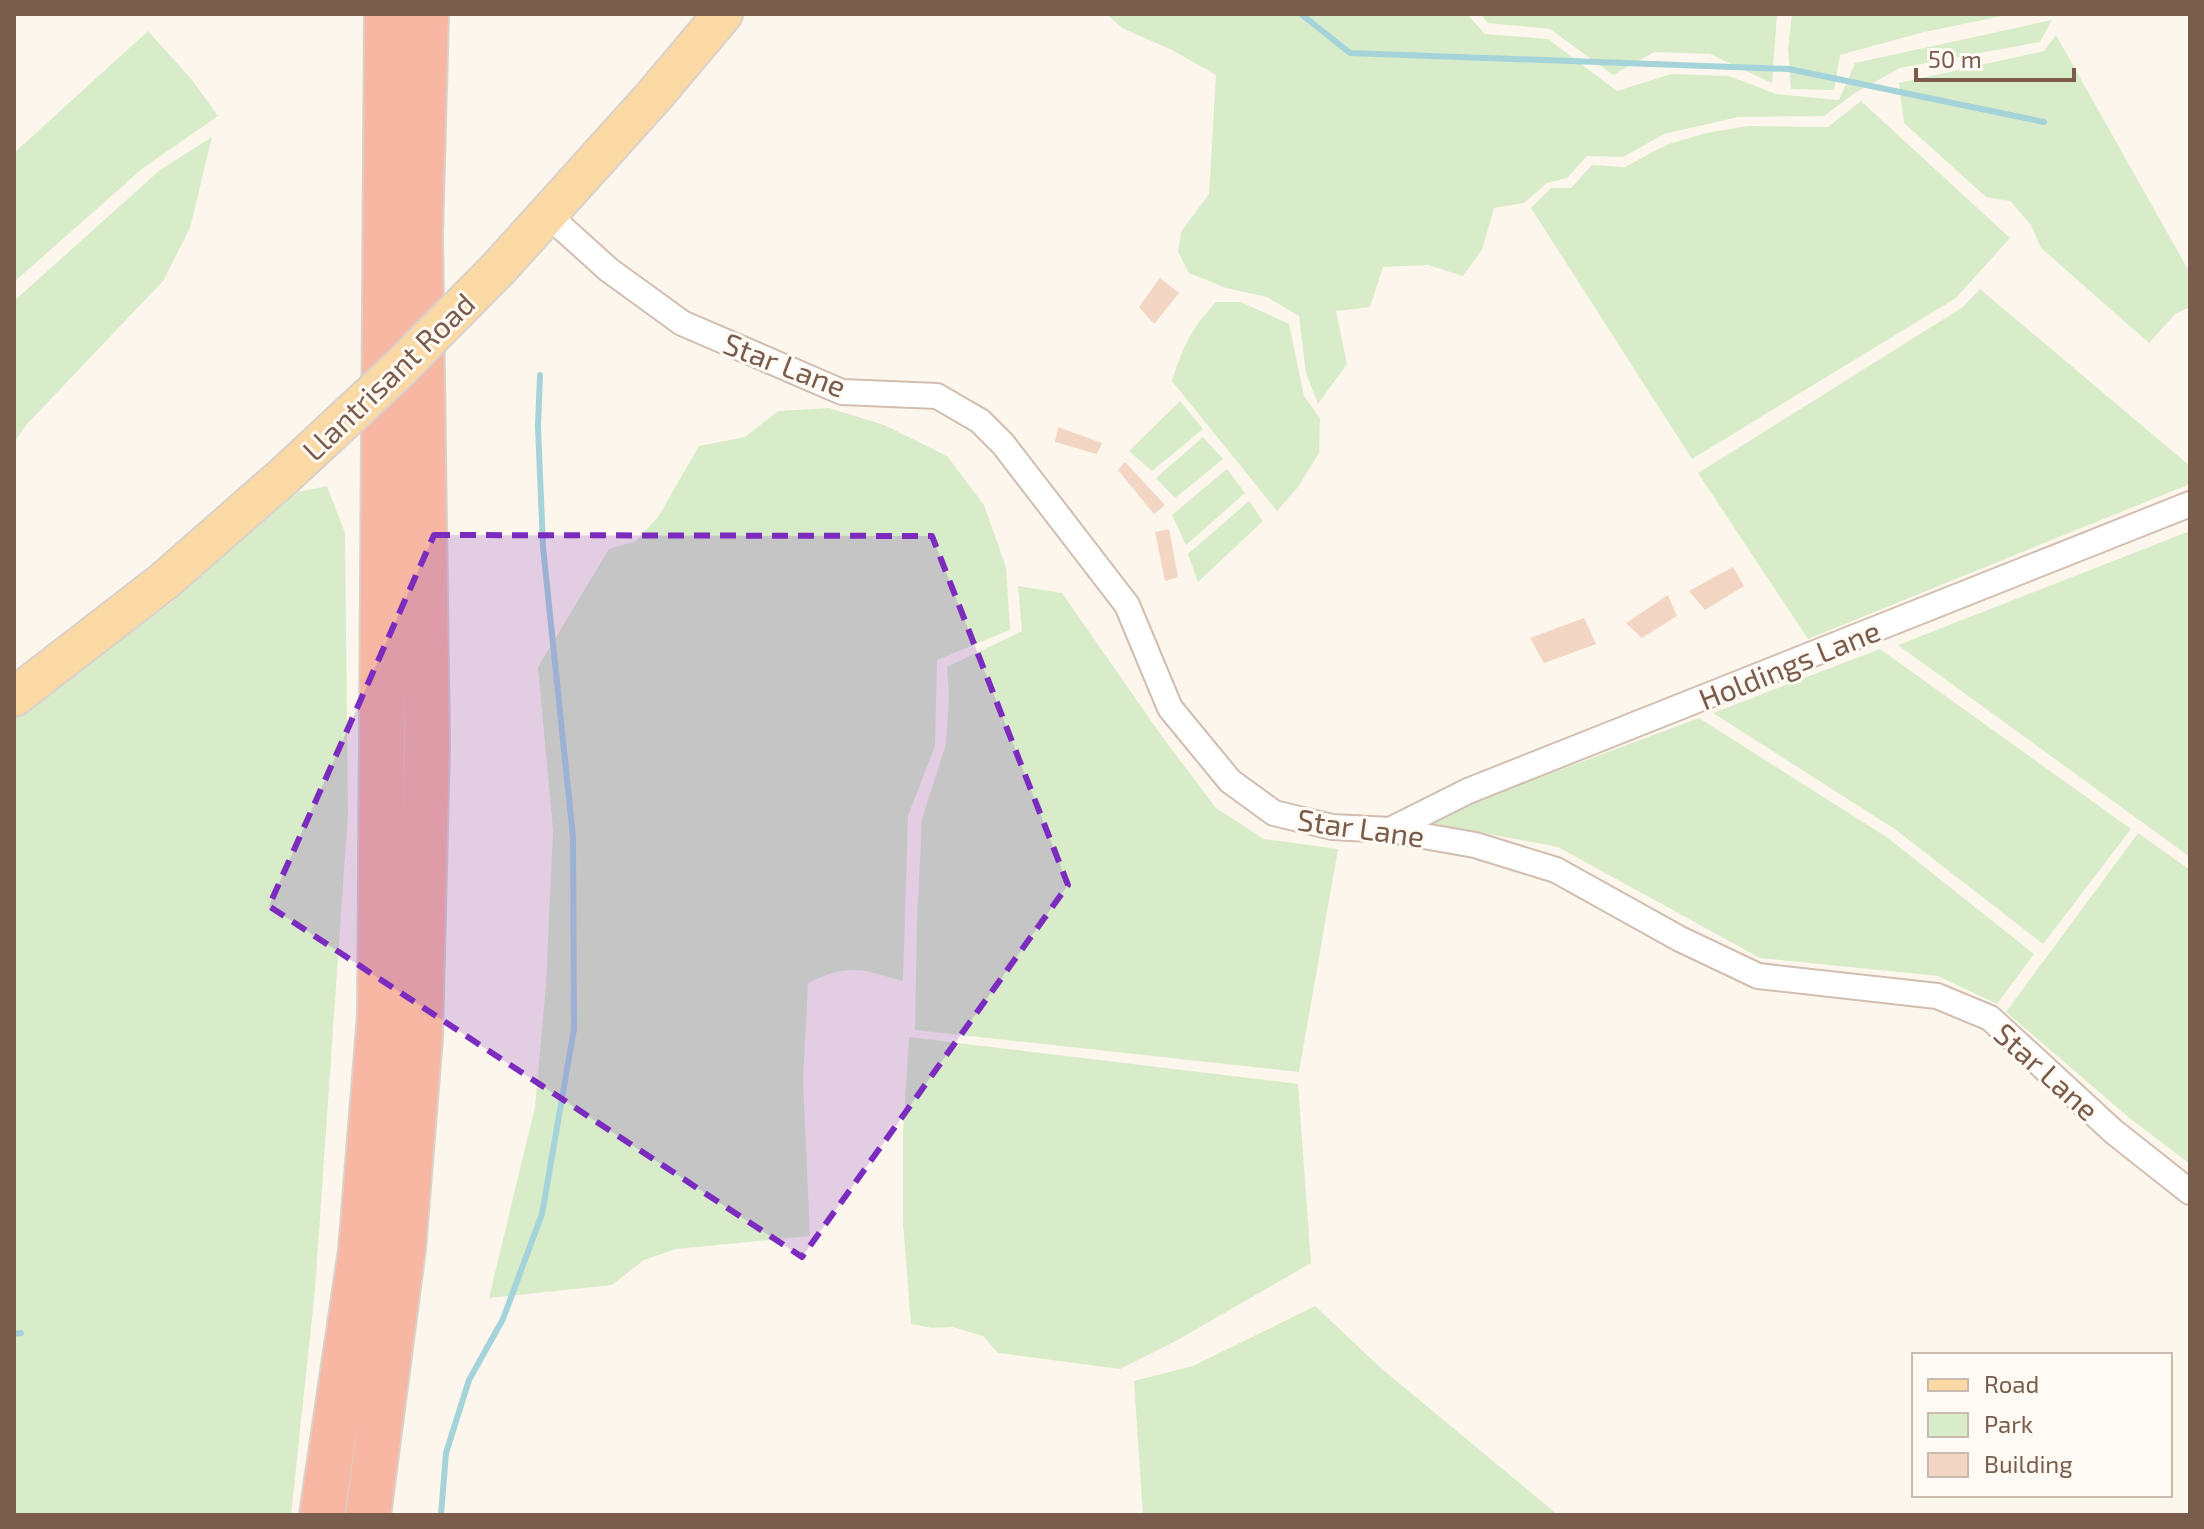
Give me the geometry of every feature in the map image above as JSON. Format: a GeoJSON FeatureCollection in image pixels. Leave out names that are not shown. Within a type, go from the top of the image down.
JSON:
{"type":"FeatureCollection","features":[{"type":"Feature","properties":{"kind":"highway"},"geometry":{"type":"LineString","coordinates":[[322,1515],[361,1251],[380,1016],[387,14]]}},
{"type":"Feature","properties":{"kind":"highway"},"geometry":{"type":"LineString","coordinates":[[368,1515],[403,1248],[420,1037],[427,744],[420,234],[426,14]]}},
{"type":"Feature","properties":{"kind":"main road","name":"Llantrisant Road"},"geometry":{"type":"LineString","coordinates":[[14,697],[163,582],[397,371],[548,215],[723,14]]}},
{"type":"Feature","properties":{"kind":"street","name":"Star Lane"},"geometry":{"type":"LineString","coordinates":[[548,215],[609,270],[682,323],[842,392],[937,396],[980,421],[1003,444],[1127,605],[1170,708],[1230,781],[1274,813],[1332,827],[1390,830],[1475,845],[1556,870],[1680,939],[1758,976],[1937,996],[1990,1018],[2114,1132],[2190,1192]]}},
{"type":"Feature","properties":{"kind":"street","name":"Holdings Lane"},"geometry":{"type":"LineString","coordinates":[[1390,830],[1468,791],[2190,504]]}},
{"type":"Feature","properties":{"kind":"highlighted area"},"geometry":{"type":"Polygon","coordinates":[[[434,535],[932,536],[1068,885],[802,1257],[269,906],[434,535]]]}},
{"type":"Feature","properties":{"kind":"green space"},"geometry":{"type":"Polygon","coordinates":[[[1107,14],[1467,14],[1485,34],[1548,39],[1617,91],[1671,74],[1729,76],[1776,94],[1839,100],[1855,63],[2052,20],[2040,42],[1900,68],[1855,93],[1824,116],[1738,117],[1664,134],[1623,157],[1587,156],[1567,178],[1547,183],[1524,203],[1494,208],[1482,250],[1463,276],[1428,265],[1383,267],[1370,307],[1336,311],[1347,364],[1318,404],[1306,373],[1299,316],[1267,297],[1226,288],[1189,273],[1178,252],[1181,232],[1209,194],[1216,75],[1172,50],[1122,28],[1107,14]]]}},
{"type":"Feature","properties":{"kind":"green space"},"geometry":{"type":"Polygon","coordinates":[[[1480,14],[1777,14],[1772,83],[1710,54],[1654,52],[1613,75],[1550,29],[1488,23],[1480,14]]]}},
{"type":"Feature","properties":{"kind":"green space"},"geometry":{"type":"Polygon","coordinates":[[[1792,14],[2012,14],[1924,32],[1840,55],[1834,90],[1791,89],[1788,48],[1792,14]]]}},
{"type":"Feature","properties":{"kind":"green space"},"geometry":{"type":"Polygon","coordinates":[[[148,31],[192,80],[218,116],[143,168],[14,282],[14,153],[148,31]]]}},
{"type":"Feature","properties":{"kind":"green space"},"geometry":{"type":"Polygon","coordinates":[[[2056,35],[2190,273],[2190,307],[2175,314],[2149,343],[2041,248],[2031,225],[2010,201],[1986,197],[1904,123],[1899,83],[2044,51],[2056,35]]]}},
{"type":"Feature","properties":{"kind":"green space"},"geometry":{"type":"Polygon","coordinates":[[[1861,101],[2010,238],[1956,298],[1692,459],[1531,208],[1551,188],[1571,188],[1592,165],[1625,167],[1666,145],[1706,133],[1748,126],[1828,127],[1861,101]]]}},
{"type":"Feature","properties":{"kind":"green space"},"geometry":{"type":"Polygon","coordinates":[[[212,137],[190,228],[163,281],[27,424],[14,442],[14,301],[160,170],[212,137]]]}},
{"type":"Feature","properties":{"kind":"green space"},"geometry":{"type":"Polygon","coordinates":[[[1980,289],[2190,466],[2190,484],[1808,639],[1698,473],[1963,307],[1980,289]]]}},
{"type":"Feature","properties":{"kind":"green space"},"geometry":{"type":"Polygon","coordinates":[[[1216,302],[1241,302],[1289,324],[1304,396],[1320,418],[1319,453],[1298,487],[1277,511],[1172,381],[1189,338],[1216,302]]]}},
{"type":"Feature","properties":{"kind":"green space"},"geometry":{"type":"Polygon","coordinates":[[[1180,401],[1203,429],[1152,471],[1129,451],[1180,401]]]}},
{"type":"Feature","properties":{"kind":"green space"},"geometry":{"type":"Polygon","coordinates":[[[829,408],[884,425],[947,456],[984,505],[1006,567],[1010,630],[937,660],[935,746],[908,816],[903,981],[876,973],[845,970],[808,983],[803,1080],[810,1236],[676,1249],[644,1260],[612,1285],[489,1298],[535,1107],[546,985],[553,830],[538,667],[609,549],[636,541],[658,517],[699,446],[745,437],[778,411],[829,408]]]}},
{"type":"Feature","properties":{"kind":"green space"},"geometry":{"type":"Polygon","coordinates":[[[1203,437],[1223,459],[1175,498],[1156,478],[1203,437]]]}},
{"type":"Feature","properties":{"kind":"green space"},"geometry":{"type":"Polygon","coordinates":[[[1227,469],[1245,493],[1186,545],[1172,515],[1227,469]]]}},
{"type":"Feature","properties":{"kind":"green space"},"geometry":{"type":"Polygon","coordinates":[[[327,486],[345,533],[348,813],[315,1290],[291,1515],[14,1515],[14,713],[80,662],[171,603],[241,532],[298,492],[327,486]]]}},
{"type":"Feature","properties":{"kind":"green space"},"geometry":{"type":"Polygon","coordinates":[[[1249,501],[1263,521],[1198,582],[1188,554],[1249,501]]]}},
{"type":"Feature","properties":{"kind":"green space"},"geometry":{"type":"Polygon","coordinates":[[[2190,531],[2190,857],[1898,645],[2190,531]]]}},
{"type":"Feature","properties":{"kind":"green space"},"geometry":{"type":"Polygon","coordinates":[[[1018,586],[1062,593],[1216,808],[1264,839],[1338,849],[1299,1072],[915,1030],[922,819],[946,744],[947,667],[1022,631],[1018,586]]]}},
{"type":"Feature","properties":{"kind":"green space"},"geometry":{"type":"Polygon","coordinates":[[[1880,649],[2131,829],[2043,944],[1896,830],[1713,713],[1880,649]]]}},
{"type":"Feature","properties":{"kind":"green space"},"geometry":{"type":"Polygon","coordinates":[[[1699,718],[1888,838],[2034,954],[1997,1004],[1938,976],[1760,958],[1558,847],[1431,823],[1471,803],[1699,718]]]}},
{"type":"Feature","properties":{"kind":"green space"},"geometry":{"type":"Polygon","coordinates":[[[2138,833],[2190,870],[2190,1164],[2127,1116],[2006,1012],[2138,833]]]}},
{"type":"Feature","properties":{"kind":"green space"},"geometry":{"type":"Polygon","coordinates":[[[909,1037],[1298,1084],[1311,1263],[1174,1342],[1120,1369],[998,1353],[983,1336],[953,1327],[932,1328],[911,1324],[903,1223],[903,1133],[909,1037]]]}},
{"type":"Feature","properties":{"kind":"green space"},"geometry":{"type":"Polygon","coordinates":[[[1315,1306],[1382,1369],[1558,1515],[1143,1515],[1134,1381],[1193,1366],[1315,1306]]]}},
{"type":"Feature","properties":{"kind":"building"},"geometry":{"type":"Polygon","coordinates":[[[1160,278],[1179,293],[1154,324],[1139,307],[1160,278]]]}},
{"type":"Feature","properties":{"kind":"building"},"geometry":{"type":"Polygon","coordinates":[[[1058,427],[1102,443],[1097,454],[1055,442],[1058,427]]]}},
{"type":"Feature","properties":{"kind":"building"},"geometry":{"type":"Polygon","coordinates":[[[1125,462],[1165,505],[1154,514],[1118,470],[1125,462]]]}},
{"type":"Feature","properties":{"kind":"building"},"geometry":{"type":"Polygon","coordinates":[[[1169,529],[1178,577],[1165,581],[1155,532],[1169,529]]]}},
{"type":"Feature","properties":{"kind":"building"},"geometry":{"type":"Polygon","coordinates":[[[1733,567],[1744,586],[1705,610],[1689,591],[1733,567]]]}},
{"type":"Feature","properties":{"kind":"building"},"geometry":{"type":"Polygon","coordinates":[[[1668,595],[1677,616],[1642,638],[1626,623],[1668,595]]]}},
{"type":"Feature","properties":{"kind":"building"},"geometry":{"type":"Polygon","coordinates":[[[1584,618],[1596,644],[1544,663],[1530,638],[1584,618]]]}},
{"type":"Feature","properties":{"kind":"waterway"},"geometry":{"type":"LineString","coordinates":[[1301,14],[1350,53],[1789,69],[2044,122]]}},
{"type":"Feature","properties":{"kind":"waterway"},"geometry":{"type":"LineString","coordinates":[[441,1515],[446,1453],[469,1380],[503,1319],[542,1214],[574,1029],[573,837],[543,547],[538,426],[540,375]]}},
{"type":"Feature","properties":{"kind":"waterway"},"geometry":{"type":"LineString","coordinates":[[14,1334],[21,1333]]}}]}
